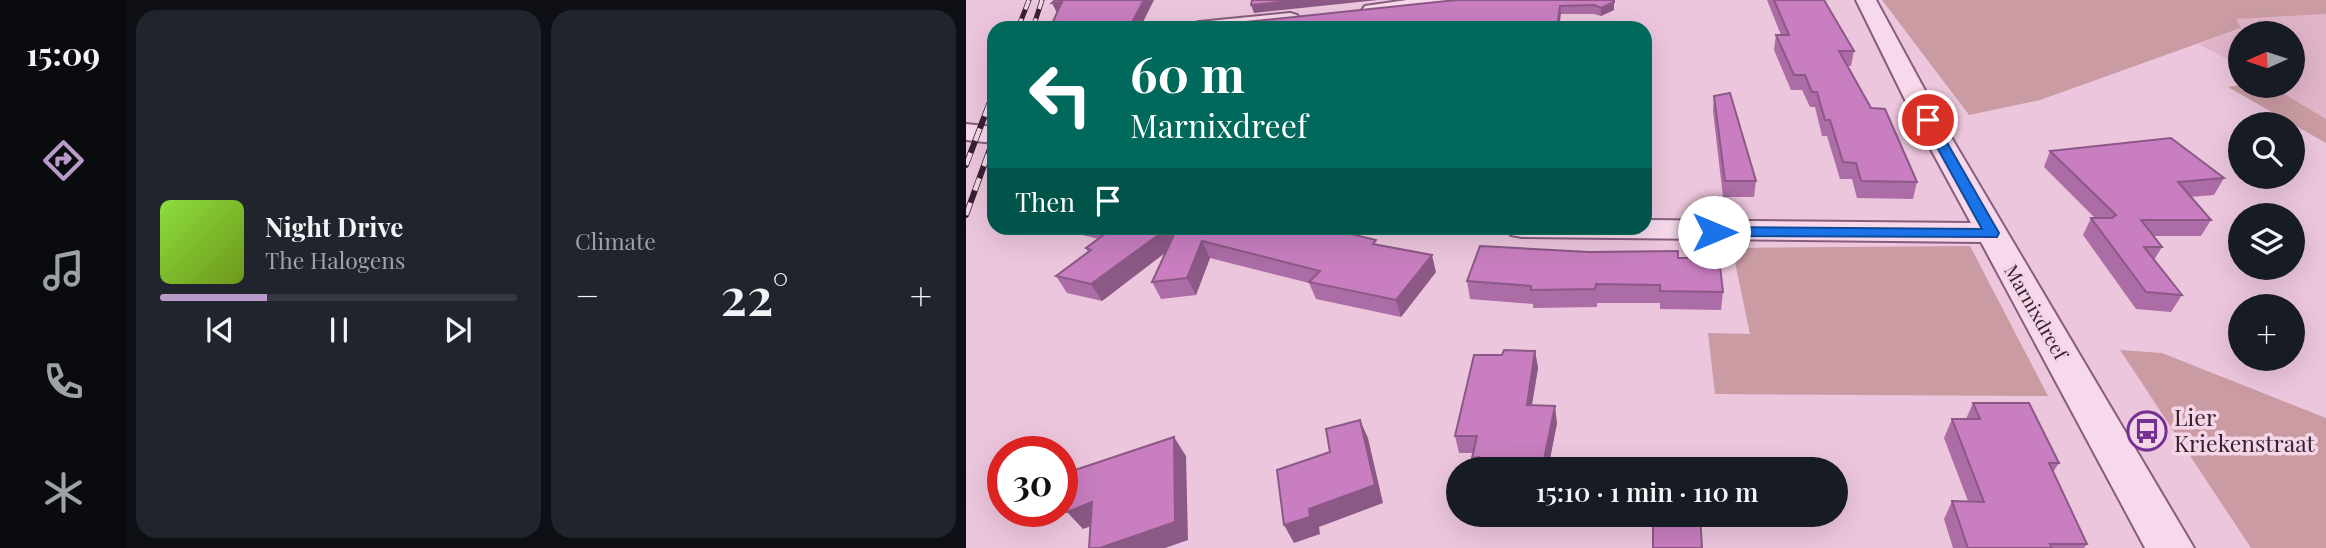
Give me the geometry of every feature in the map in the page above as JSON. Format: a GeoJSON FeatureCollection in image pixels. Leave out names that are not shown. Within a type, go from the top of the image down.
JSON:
{"type":"FeatureCollection","features":[{"type":"Feature","properties":{"kind":"street"},"geometry":{"type":"LineString","coordinates":[[1358,11],[1456,0]]}},
{"type":"Feature","properties":{"kind":"street","name":"Marnixdreef"},"geometry":{"type":"LineString","coordinates":[[1866,0],[1928,120],[2170,548]]}},
{"type":"Feature","properties":{"kind":"street"},"geometry":{"type":"LineString","coordinates":[[1220,21],[1305,17]]}},
{"type":"Feature","properties":{"kind":"street"},"geometry":{"type":"LineString","coordinates":[[966,132],[987,134]]}},
{"type":"Feature","properties":{"kind":"street"},"geometry":{"type":"LineString","coordinates":[[1652,229],[1992,233]]}},
{"type":"Feature","properties":{"kind":"shaded area"},"geometry":{"type":"Polygon","coordinates":[[[1882,0],[2326,0],[2326,14],[2228,21],[2228,33],[2040,100],[1969,115],[1882,0]]]}},
{"type":"Feature","properties":{"kind":"shaded area"},"geometry":{"type":"Polygon","coordinates":[[[2326,14],[2326,119],[2291,98],[2305,98],[2305,21],[2235,19],[2326,14]]]}},
{"type":"Feature","properties":{"kind":"shaded area"},"geometry":{"type":"Polygon","coordinates":[[[2228,33],[2228,60],[2198,44],[2228,33]]]}},
{"type":"Feature","properties":{"kind":"shaded area"},"geometry":{"type":"Polygon","coordinates":[[[2247,98],[2291,98],[2326,119],[2326,143],[2305,131],[2305,112],[2272,112],[2247,98]]]}},
{"type":"Feature","properties":{"kind":"shaded area"},"geometry":{"type":"Polygon","coordinates":[[[1970,246],[2048,396],[1715,394],[1708,333],[1750,334],[1732,248],[1970,246]]]}},
{"type":"Feature","properties":{"kind":"shaded area"},"geometry":{"type":"Polygon","coordinates":[[[2120,350],[2162,353],[2326,418],[2326,548],[2251,548],[2120,350]]]}},
{"type":"Feature","properties":{"kind":"building"},"geometry":{"type":"Polygon","coordinates":[[[1055,0],[1144,0],[1133,21],[1053,21],[1062,2],[1052,3],[1055,0]]]}},
{"type":"Feature","properties":{"kind":"building"},"geometry":{"type":"Polygon","coordinates":[[[1252,0],[1301,0],[1251,5],[1252,0]]]}},
{"type":"Feature","properties":{"kind":"building"},"geometry":{"type":"Polygon","coordinates":[[[1456,0],[1614,0],[1601,8],[1594,5],[1560,6],[1558,21],[1256,21],[1456,0]]]}},
{"type":"Feature","properties":{"kind":"building"},"geometry":{"type":"Polygon","coordinates":[[[1774,0],[1824,0],[1854,51],[1839,51],[1871,108],[1885,109],[1917,182],[1861,181],[1856,163],[1843,162],[1830,120],[1825,120],[1817,92],[1812,92],[1805,75],[1794,75],[1776,35],[1789,35],[1774,0]]]}},
{"type":"Feature","properties":{"kind":"building"},"geometry":{"type":"Polygon","coordinates":[[[1730,93],[1756,181],[1725,181],[1714,96],[1730,93]]]}},
{"type":"Feature","properties":{"kind":"building"},"geometry":{"type":"Polygon","coordinates":[[[2171,138],[2224,178],[2178,182],[2211,220],[2141,220],[2162,247],[2144,247],[2182,295],[2146,292],[2091,218],[2112,218],[2116,215],[2050,151],[2171,138]]]}},
{"type":"Feature","properties":{"kind":"building"},"geometry":{"type":"Polygon","coordinates":[[[1104,235],[1158,235],[1091,284],[1056,276],[1091,250],[1086,248],[1104,235]]]}},
{"type":"Feature","properties":{"kind":"building"},"geometry":{"type":"Polygon","coordinates":[[[1174,235],[1355,235],[1376,240],[1373,244],[1432,255],[1396,300],[1309,282],[1320,271],[1202,241],[1187,278],[1152,282],[1174,235]]]}},
{"type":"Feature","properties":{"kind":"building"},"geometry":{"type":"Polygon","coordinates":[[[1480,246],[1589,252],[1678,251],[1678,258],[1719,258],[1723,292],[1660,291],[1660,285],[1596,284],[1595,289],[1531,290],[1531,286],[1467,281],[1480,246]]]}},
{"type":"Feature","properties":{"kind":"building"},"geometry":{"type":"Polygon","coordinates":[[[1504,350],[1535,351],[1527,405],[1555,406],[1544,457],[1472,457],[1477,436],[1455,436],[1474,355],[1502,355],[1504,350]]]}},
{"type":"Feature","properties":{"kind":"building"},"geometry":{"type":"Polygon","coordinates":[[[1973,403],[2029,403],[2059,463],[2049,463],[2087,544],[2050,544],[2052,548],[1968,548],[1952,501],[1984,502],[1952,419],[1980,419],[1973,403]]]}},
{"type":"Feature","properties":{"kind":"building"},"geometry":{"type":"Polygon","coordinates":[[[1360,420],[1375,485],[1309,509],[1310,517],[1284,525],[1277,470],[1330,452],[1326,429],[1360,420]]]}},
{"type":"Feature","properties":{"kind":"building"},"geometry":{"type":"Polygon","coordinates":[[[1174,437],[1175,522],[1100,548],[1089,548],[1092,502],[1078,508],[1078,469],[1174,437]]]}},
{"type":"Feature","properties":{"kind":"building"},"geometry":{"type":"Polygon","coordinates":[[[1653,527],[1701,527],[1702,548],[1653,548],[1653,527]]]}},
{"type":"Feature","properties":{"kind":"railway"},"geometry":{"type":"LineString","coordinates":[[1021,21],[1029,0]]}},
{"type":"Feature","properties":{"kind":"railway"},"geometry":{"type":"LineString","coordinates":[[1035,21],[1042,0]]}},
{"type":"Feature","properties":{"kind":"railway"},"geometry":{"type":"LineString","coordinates":[[966,165],[987,110]]}},
{"type":"Feature","properties":{"kind":"railway"},"geometry":{"type":"LineString","coordinates":[[966,215],[987,157]]}},
{"type":"Feature","properties":{"kind":"place","name":"Lier Kriekenstraat"},"geometry":{"type":"Point","coordinates":[2147,431]}},
{"type":"Feature","properties":{"kind":"route"},"geometry":{"type":"LineString","coordinates":[[1714,232],[1992,233],[1928,120]]}}]}
